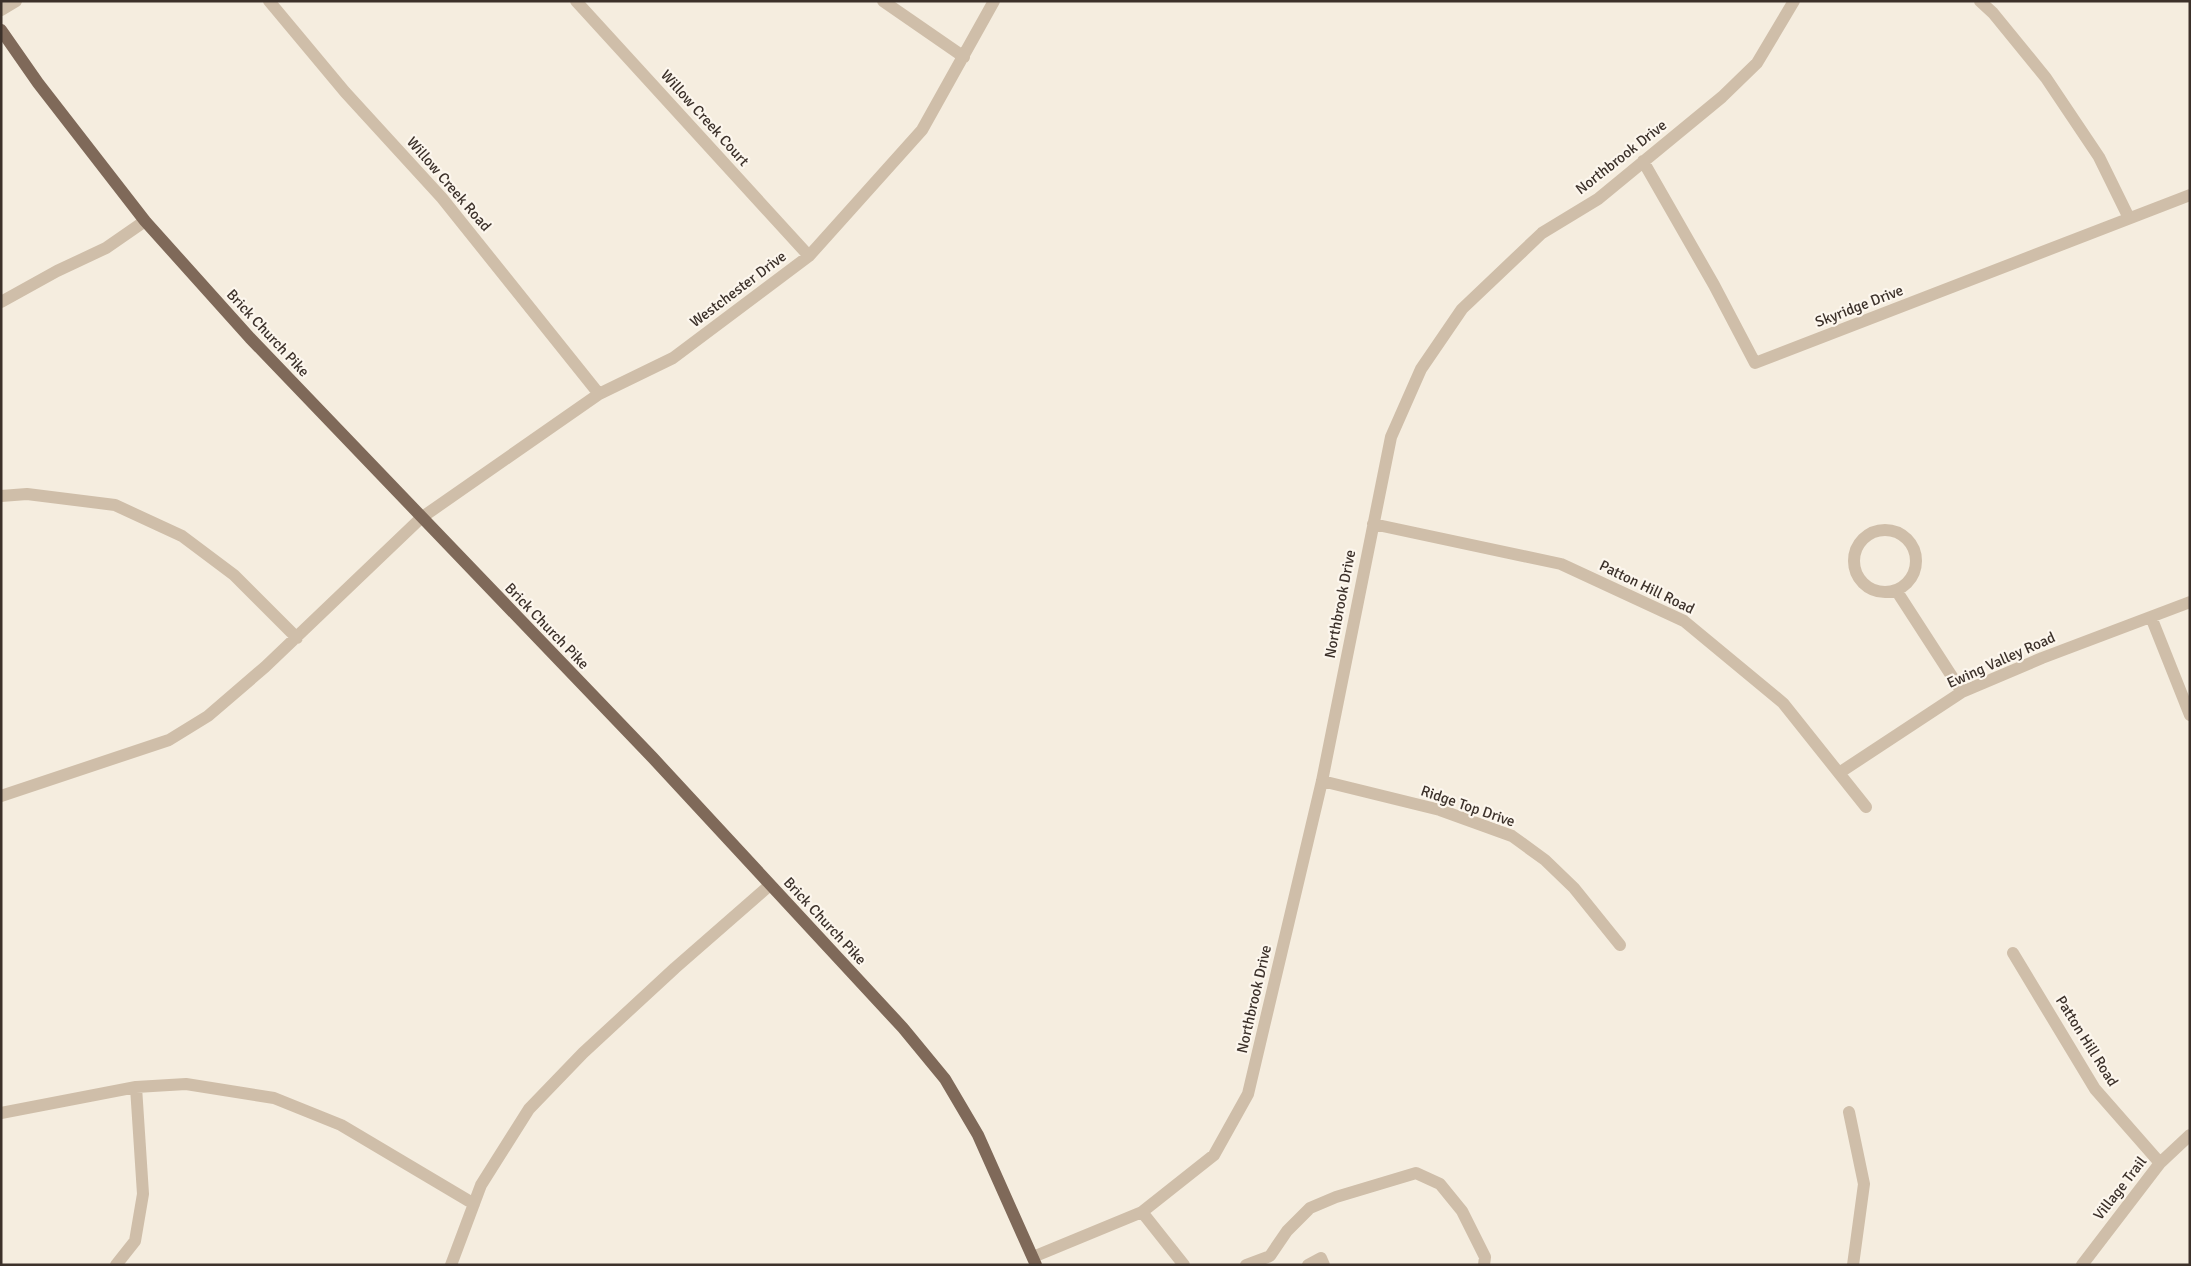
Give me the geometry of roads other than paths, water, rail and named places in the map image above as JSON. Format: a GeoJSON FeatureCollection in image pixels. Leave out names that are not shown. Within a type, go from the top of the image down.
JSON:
{"type":"FeatureCollection","features":[{"type":"Feature","properties":{"kind":"main road","name":"Brick Church Pike"},"geometry":{"type":"LineString","coordinates":[[1,30],[38,82],[145,222],[250,338],[642,746],[903,1028],[945,1078],[978,1135],[1035,1261]]}},
{"type":"Feature","properties":{"kind":"street"},"geometry":{"type":"LineString","coordinates":[[1,10],[16,1]]}},
{"type":"Feature","properties":{"kind":"street","name":"Willow Creek Road"},"geometry":{"type":"LineString","coordinates":[[269,1],[345,92],[442,198],[599,394]]}},
{"type":"Feature","properties":{"kind":"street","name":"Willow Creek Court"},"geometry":{"type":"LineString","coordinates":[[576,1],[809,256]]}},
{"type":"Feature","properties":{"kind":"street"},"geometry":{"type":"LineString","coordinates":[[883,1],[964,57]]}},
{"type":"Feature","properties":{"kind":"street","name":"Westchester Drive"},"geometry":{"type":"LineString","coordinates":[[1,796],[169,740],[208,716],[297,638],[421,518],[599,394],[673,358],[809,256],[922,130],[994,1]]}},
{"type":"Feature","properties":{"kind":"street","name":"Northbrook Drive"},"geometry":{"type":"LineString","coordinates":[[1035,1261],[1142,1212],[1214,1155],[1248,1094],[1322,781],[1391,437],[1420,369],[1462,309],[1542,233],[1598,199],[1722,97],[1757,63],[1794,1]]}},
{"type":"Feature","properties":{"kind":"street"},"geometry":{"type":"LineString","coordinates":[[1980,1],[1993,13],[2046,78],[2099,158],[2129,218]]}},
{"type":"Feature","properties":{"kind":"street","name":"Skyridge Drive"},"geometry":{"type":"LineString","coordinates":[[1643,161],[1714,285],[1755,363],[2190,195]]}},
{"type":"Feature","properties":{"kind":"street"},"geometry":{"type":"LineString","coordinates":[[1,302],[57,271],[106,248],[145,222]]}},
{"type":"Feature","properties":{"kind":"street"},"geometry":{"type":"LineString","coordinates":[[1,496],[27,494],[115,505],[182,536],[234,575],[297,638]]}},
{"type":"Feature","properties":{"kind":"street","name":"Patton Hill Road"},"geometry":{"type":"LineString","coordinates":[[1373,524],[1561,564],[1684,621],[1783,703],[1866,807]]}},
{"type":"Feature","properties":{"kind":"street"},"geometry":{"type":"LineString","coordinates":[[1888,530],[1898,533],[1913,548],[1916,559],[1915,569],[1911,578],[1896,590],[1886,592],[1868,587],[1856,572],[1854,563],[1855,552],[1860,542],[1868,535],[1877,531],[1888,530]]}},
{"type":"Feature","properties":{"kind":"street"},"geometry":{"type":"LineString","coordinates":[[1896,590],[1962,692]]}},
{"type":"Feature","properties":{"kind":"street","name":"Ewing Valley Road"},"geometry":{"type":"LineString","coordinates":[[1839,774],[1962,692],[2042,658],[2190,602]]}},
{"type":"Feature","properties":{"kind":"street"},"geometry":{"type":"LineString","coordinates":[[2151,617],[2190,715]]}},
{"type":"Feature","properties":{"kind":"street","name":"Ridge Top Drive"},"geometry":{"type":"LineString","coordinates":[[1322,781],[1440,810],[1512,836],[1545,860],[1574,888],[1620,945]]}},
{"type":"Feature","properties":{"kind":"street"},"geometry":{"type":"LineString","coordinates":[[451,1265],[481,1184],[530,1108],[583,1053],[675,968],[770,885]]}},
{"type":"Feature","properties":{"kind":"street","name":"Patton Hill Road"},"geometry":{"type":"LineString","coordinates":[[2013,953],[2095,1089],[2160,1162]]}},
{"type":"Feature","properties":{"kind":"street"},"geometry":{"type":"LineString","coordinates":[[1,1113],[136,1087],[186,1084],[274,1098],[341,1125],[474,1204]]}},
{"type":"Feature","properties":{"kind":"street"},"geometry":{"type":"LineString","coordinates":[[116,1265],[135,1241],[143,1194],[136,1087]]}},
{"type":"Feature","properties":{"kind":"street"},"geometry":{"type":"LineString","coordinates":[[1849,1112],[1864,1184],[1853,1265]]}},
{"type":"Feature","properties":{"kind":"street","name":"Village Trail"},"geometry":{"type":"LineString","coordinates":[[2086,1263],[2160,1162],[2190,1135]]}},
{"type":"Feature","properties":{"kind":"street"},"geometry":{"type":"LineString","coordinates":[[1246,1265],[1269,1261],[1270,1256],[1287,1231],[1310,1208],[1336,1197],[1416,1173],[1440,1184],[1462,1211],[1485,1257],[1484,1265]]}},
{"type":"Feature","properties":{"kind":"street"},"geometry":{"type":"LineString","coordinates":[[1142,1212],[1184,1265]]}},
{"type":"Feature","properties":{"kind":"street"},"geometry":{"type":"LineString","coordinates":[[1308,1265],[1321,1258],[1324,1265]]}}]}
